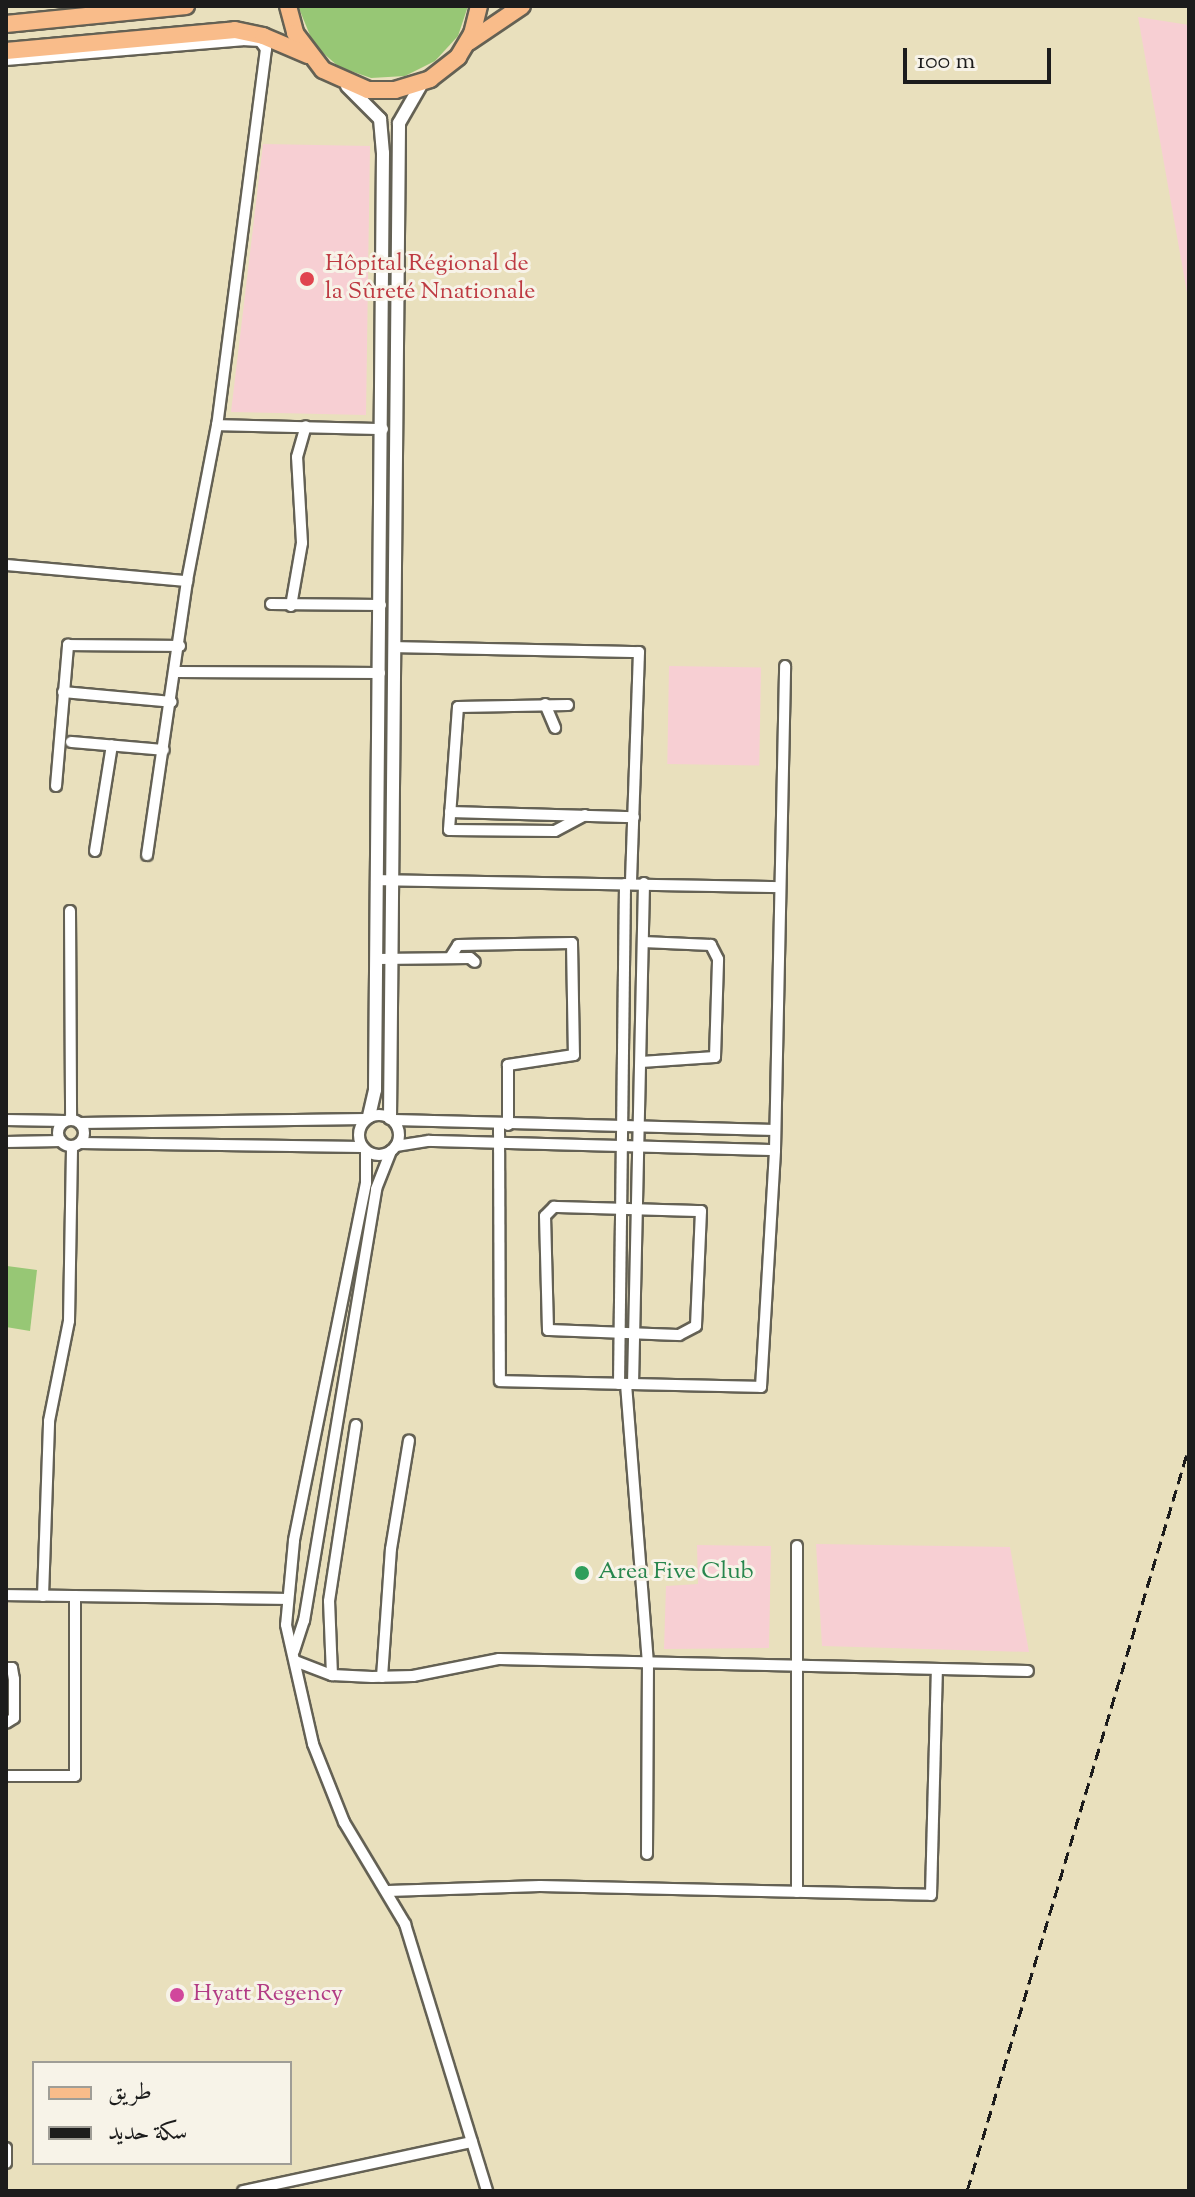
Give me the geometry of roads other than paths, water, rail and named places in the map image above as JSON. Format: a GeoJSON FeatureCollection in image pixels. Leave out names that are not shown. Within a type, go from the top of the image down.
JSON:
{"type":"FeatureCollection","features":[{"type":"Feature","properties":{"kind":"main road"},"geometry":{"type":"LineString","coordinates":[[6,24],[186,6]]}},
{"type":"Feature","properties":{"kind":"main road"},"geometry":{"type":"LineString","coordinates":[[288,6],[308,55]]}},
{"type":"Feature","properties":{"kind":"main road"},"geometry":{"type":"LineString","coordinates":[[465,46],[479,6]]}},
{"type":"Feature","properties":{"kind":"main road"},"geometry":{"type":"LineString","coordinates":[[6,51],[235,30],[281,42],[308,55],[341,81],[368,90],[422,83],[465,46],[522,6]]}},
{"type":"Feature","properties":{"kind":"street"},"geometry":{"type":"LineString","coordinates":[[6,60],[235,40],[265,46],[217,425],[187,581],[177,672],[147,855]]}},
{"type":"Feature","properties":{"kind":"street"},"geometry":{"type":"LineString","coordinates":[[294,1656],[304,1619],[376,1189],[400,1133],[392,1119],[395,647],[383,129],[374,110],[341,81]]}},
{"type":"Feature","properties":{"kind":"street"},"geometry":{"type":"LineString","coordinates":[[422,83],[399,123],[383,429],[390,450],[381,605],[375,1090],[368,1118],[359,1129],[366,1183],[286,1599],[286,1625],[308,1727],[326,1779],[344,1822],[405,1924],[487,2191]]}},
{"type":"Feature","properties":{"kind":"street"},"geometry":{"type":"LineString","coordinates":[[217,425],[383,429]]}},
{"type":"Feature","properties":{"kind":"street"},"geometry":{"type":"LineString","coordinates":[[291,606],[302,543],[297,457],[306,426]]}},
{"type":"Feature","properties":{"kind":"street"},"geometry":{"type":"LineString","coordinates":[[6,565],[187,581]]}},
{"type":"Feature","properties":{"kind":"street"},"geometry":{"type":"LineString","coordinates":[[271,604],[381,605]]}},
{"type":"Feature","properties":{"kind":"street"},"geometry":{"type":"LineString","coordinates":[[56,786],[68,645],[180,646]]}},
{"type":"Feature","properties":{"kind":"street"},"geometry":{"type":"LineString","coordinates":[[395,647],[639,652],[634,817],[628,884],[620,1334],[648,1661],[647,1854]]}},
{"type":"Feature","properties":{"kind":"street"},"geometry":{"type":"LineString","coordinates":[[450,958],[458,945],[572,943],[574,1055],[508,1065],[504,1125],[499,1145],[500,1381],[761,1387],[775,1150],[785,666]]}},
{"type":"Feature","properties":{"kind":"street"},"geometry":{"type":"LineString","coordinates":[[177,672],[380,673]]}},
{"type":"Feature","properties":{"kind":"street"},"geometry":{"type":"LineString","coordinates":[[63,692],[172,702]]}},
{"type":"Feature","properties":{"kind":"street"},"geometry":{"type":"LineString","coordinates":[[545,704],[555,728]]}},
{"type":"Feature","properties":{"kind":"street"},"geometry":{"type":"LineString","coordinates":[[568,705],[458,707],[449,830],[555,831],[585,815]]}},
{"type":"Feature","properties":{"kind":"street"},"geometry":{"type":"LineString","coordinates":[[71,742],[164,750]]}},
{"type":"Feature","properties":{"kind":"street"},"geometry":{"type":"LineString","coordinates":[[95,851],[112,745]]}},
{"type":"Feature","properties":{"kind":"street"},"geometry":{"type":"LineString","coordinates":[[450,812],[634,817]]}},
{"type":"Feature","properties":{"kind":"street"},"geometry":{"type":"LineString","coordinates":[[376,880],[780,887]]}},
{"type":"Feature","properties":{"kind":"street"},"geometry":{"type":"LineString","coordinates":[[626,1384],[634,1334],[644,883]]}},
{"type":"Feature","properties":{"kind":"street"},"geometry":{"type":"LineString","coordinates":[[43,1596],[49,1421],[69,1321],[76,1144],[84,1135],[72,1121],[70,911]]}},
{"type":"Feature","properties":{"kind":"street"},"geometry":{"type":"LineString","coordinates":[[641,1062],[715,1057],[718,974],[711,945],[643,942]]}},
{"type":"Feature","properties":{"kind":"street"},"geometry":{"type":"LineString","coordinates":[[377,959],[450,958],[475,962]]}},
{"type":"Feature","properties":{"kind":"street"},"geometry":{"type":"LineString","coordinates":[[6,1120],[368,1118],[504,1125],[775,1130]]}},
{"type":"Feature","properties":{"kind":"street"},"geometry":{"type":"LineString","coordinates":[[61,1141],[58,1129],[72,1121]]}},
{"type":"Feature","properties":{"kind":"street"},"geometry":{"type":"LineString","coordinates":[[6,1142],[394,1149],[429,1141],[775,1150]]}},
{"type":"Feature","properties":{"kind":"street"},"geometry":{"type":"LineString","coordinates":[[554,1207],[620,1208],[693,1209],[703,1217],[696,1326],[679,1335],[552,1332],[545,1328],[545,1216],[554,1207]]}},
{"type":"Feature","properties":{"kind":"street"},"geometry":{"type":"LineString","coordinates":[[332,1675],[329,1601],[356,1425]]}},
{"type":"Feature","properties":{"kind":"street"},"geometry":{"type":"LineString","coordinates":[[382,1677],[391,1549],[409,1440]]}},
{"type":"Feature","properties":{"kind":"street"},"geometry":{"type":"LineString","coordinates":[[797,1546],[797,1892]]}},
{"type":"Feature","properties":{"kind":"street"},"geometry":{"type":"LineString","coordinates":[[6,1595],[286,1599]]}},
{"type":"Feature","properties":{"kind":"street"},"geometry":{"type":"LineString","coordinates":[[6,1776],[75,1776],[75,1596]]}},
{"type":"Feature","properties":{"kind":"street"},"geometry":{"type":"LineString","coordinates":[[294,1656],[332,1675],[382,1677],[499,1659],[1028,1671]]}},
{"type":"Feature","properties":{"kind":"street"},"geometry":{"type":"LineString","coordinates":[[6,1668],[12,1668],[14,1679],[14,1718],[6,1723]]}},
{"type":"Feature","properties":{"kind":"street"},"geometry":{"type":"LineString","coordinates":[[388,1891],[540,1886],[931,1895],[937,1671]]}},
{"type":"Feature","properties":{"kind":"street"},"geometry":{"type":"LineString","coordinates":[[243,2191],[472,2142]]}},
{"type":"Feature","properties":{"kind":"street"},"geometry":{"type":"LineString","coordinates":[[6,2148],[6,2163]]}},
{"type":"Feature","properties":{"kind":"railway"},"geometry":{"type":"LineString","coordinates":[[967,2191],[1189,1447]]}},
{"type":"Feature","properties":{"kind":"place","name":"Hôpital Régional de la Sûreté Nnationale"},"geometry":{"type":"Point","coordinates":[307,279]}},
{"type":"Feature","properties":{"kind":"place","name":"Area Five Club"},"geometry":{"type":"Point","coordinates":[582,1573]}},
{"type":"Feature","properties":{"kind":"place","name":"Hyatt Regency"},"geometry":{"type":"Point","coordinates":[177,1995]}}]}
